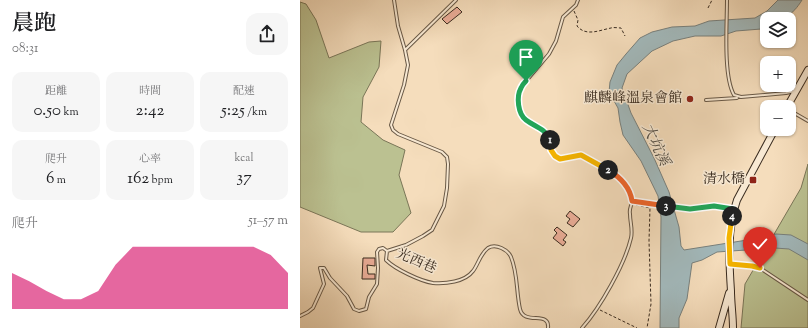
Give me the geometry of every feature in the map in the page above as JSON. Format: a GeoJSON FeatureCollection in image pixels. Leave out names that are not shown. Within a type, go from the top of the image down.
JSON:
{"type":"FeatureCollection","features":[{"type":"Feature","properties":{"kind":"main road"},"geometry":{"type":"LineString","coordinates":[[796,91],[808,70]]}},
{"type":"Feature","properties":{"kind":"main road"},"geometry":{"type":"LineString","coordinates":[[733,328],[730,290],[729,238],[733,209],[771,136]]}},
{"type":"Feature","properties":{"kind":"main road"},"geometry":{"type":"LineString","coordinates":[[719,328],[730,290]]}},
{"type":"Feature","properties":{"kind":"lane","name":"光西巷"},"geometry":{"type":"LineString","coordinates":[[394,0],[398,26],[406,50],[408,64],[406,78],[391,125],[393,130],[398,134],[442,152],[447,157],[448,164],[447,188],[444,206],[432,230],[406,245],[387,251],[386,260],[391,265],[433,283],[452,282],[464,278],[473,272],[479,260],[488,248],[501,248],[508,252],[511,257],[517,279],[520,309],[522,314],[526,317],[543,319],[547,321],[549,326],[548,328]]}},
{"type":"Feature","properties":{"kind":"lane"},"geometry":{"type":"LineString","coordinates":[[406,50],[456,0]]}},
{"type":"Feature","properties":{"kind":"lane"},"geometry":{"type":"LineString","coordinates":[[578,0],[576,5],[563,17],[556,41],[549,54],[521,87],[519,92],[519,102],[521,114],[548,136],[551,150],[555,156],[560,159],[581,155],[613,172],[627,186],[632,202],[630,207],[631,238],[624,258],[611,284],[582,328]]}},
{"type":"Feature","properties":{"kind":"lane"},"geometry":{"type":"LineString","coordinates":[[727,0],[726,44],[729,84],[734,95],[741,97]]}},
{"type":"Feature","properties":{"kind":"lane"},"geometry":{"type":"LineString","coordinates":[[706,100],[791,92]]}},
{"type":"Feature","properties":{"kind":"lane"},"geometry":{"type":"LineString","coordinates":[[796,114],[808,121]]}},
{"type":"Feature","properties":{"kind":"lane"},"geometry":{"type":"LineString","coordinates":[[690,209],[714,206],[733,209]]}},
{"type":"Feature","properties":{"kind":"lane"},"geometry":{"type":"LineString","coordinates":[[300,316],[313,308],[324,284],[320,268],[324,268],[330,278],[347,296],[354,309],[359,311],[366,309],[377,284],[377,252],[379,249],[383,248],[387,251]]}},
{"type":"Feature","properties":{"kind":"lane"},"geometry":{"type":"LineString","coordinates":[[730,261],[760,268],[808,300]]}},
{"type":"Feature","properties":{"kind":"path"},"geometry":{"type":"LineString","coordinates":[[708,8],[712,0]]}},
{"type":"Feature","properties":{"kind":"path"},"geometry":{"type":"LineString","coordinates":[[572,8],[578,20],[577,26],[582,30],[603,31],[611,28],[621,28],[625,36]]}},
{"type":"Feature","properties":{"kind":"path"},"geometry":{"type":"LineString","coordinates":[[632,202],[690,209]]}},
{"type":"Feature","properties":{"kind":"path"},"geometry":{"type":"LineString","coordinates":[[632,202],[650,208],[649,241],[651,304],[647,328]]}},
{"type":"Feature","properties":{"kind":"path"},"geometry":{"type":"LineString","coordinates":[[596,308],[638,328]]}},
{"type":"Feature","properties":{"kind":"green space"},"geometry":{"type":"Polygon","coordinates":[[[300,2],[306,4],[316,20],[329,58],[369,42],[381,41],[379,67],[363,97],[361,122],[383,140],[405,150],[399,175],[411,213],[393,232],[361,232],[300,207],[300,2]]]}},
{"type":"Feature","properties":{"kind":"green space"},"geometry":{"type":"Polygon","coordinates":[[[808,164],[808,328],[741,328],[745,284],[801,188],[808,164]]]}},
{"type":"Feature","properties":{"kind":"water"},"geometry":{"type":"Polygon","coordinates":[[[778,0],[802,0],[792,12],[765,12],[778,0]]]}},
{"type":"Feature","properties":{"kind":"water"},"geometry":{"type":"Polygon","coordinates":[[[760,15],[760,29],[736,31],[721,36],[695,36],[673,41],[652,51],[627,74],[622,88],[631,113],[654,158],[669,192],[679,227],[681,246],[684,250],[776,234],[791,235],[808,244],[808,260],[789,249],[775,248],[717,252],[702,260],[692,263],[687,299],[679,318],[679,328],[660,328],[661,217],[658,196],[641,161],[623,135],[618,108],[609,92],[610,82],[617,65],[626,54],[640,38],[652,32],[672,27],[695,26],[709,21],[755,18],[760,15]]]}},
{"type":"Feature","properties":{"kind":"building"},"geometry":{"type":"Polygon","coordinates":[[[457,7],[462,12],[447,24],[442,19],[457,7]]]}},
{"type":"Feature","properties":{"kind":"building"},"geometry":{"type":"Polygon","coordinates":[[[570,211],[580,219],[573,227],[567,223],[570,219],[566,216],[570,211]]]}},
{"type":"Feature","properties":{"kind":"building"},"geometry":{"type":"Polygon","coordinates":[[[557,227],[567,235],[563,240],[566,242],[563,246],[553,238],[557,233],[554,230],[557,227]]]}},
{"type":"Feature","properties":{"kind":"building"},"geometry":{"type":"Polygon","coordinates":[[[363,258],[375,258],[375,266],[367,265],[368,274],[375,274],[375,279],[362,279],[363,258]]]}},
{"type":"Feature","properties":{"kind":"place","name":"麒麟峰溫泉會館"},"geometry":{"type":"Point","coordinates":[690,99]}},
{"type":"Feature","properties":{"kind":"place","name":"清水橋"},"geometry":{"type":"Point","coordinates":[753,180]}},
{"type":"Feature","properties":{"kind":"route"},"geometry":{"type":"LineString","coordinates":[[526,81],[519,92],[521,114],[527,120],[545,131],[550,140],[551,150],[555,156],[560,159],[581,155],[613,172],[627,186],[632,201],[690,209],[706,206],[733,209],[729,238],[730,264],[760,268]]}},
{"type":"Feature","properties":{"kind":"water label","name":"大坑溪"},"geometry":{"type":"Point","coordinates":[655,145]}}]}
